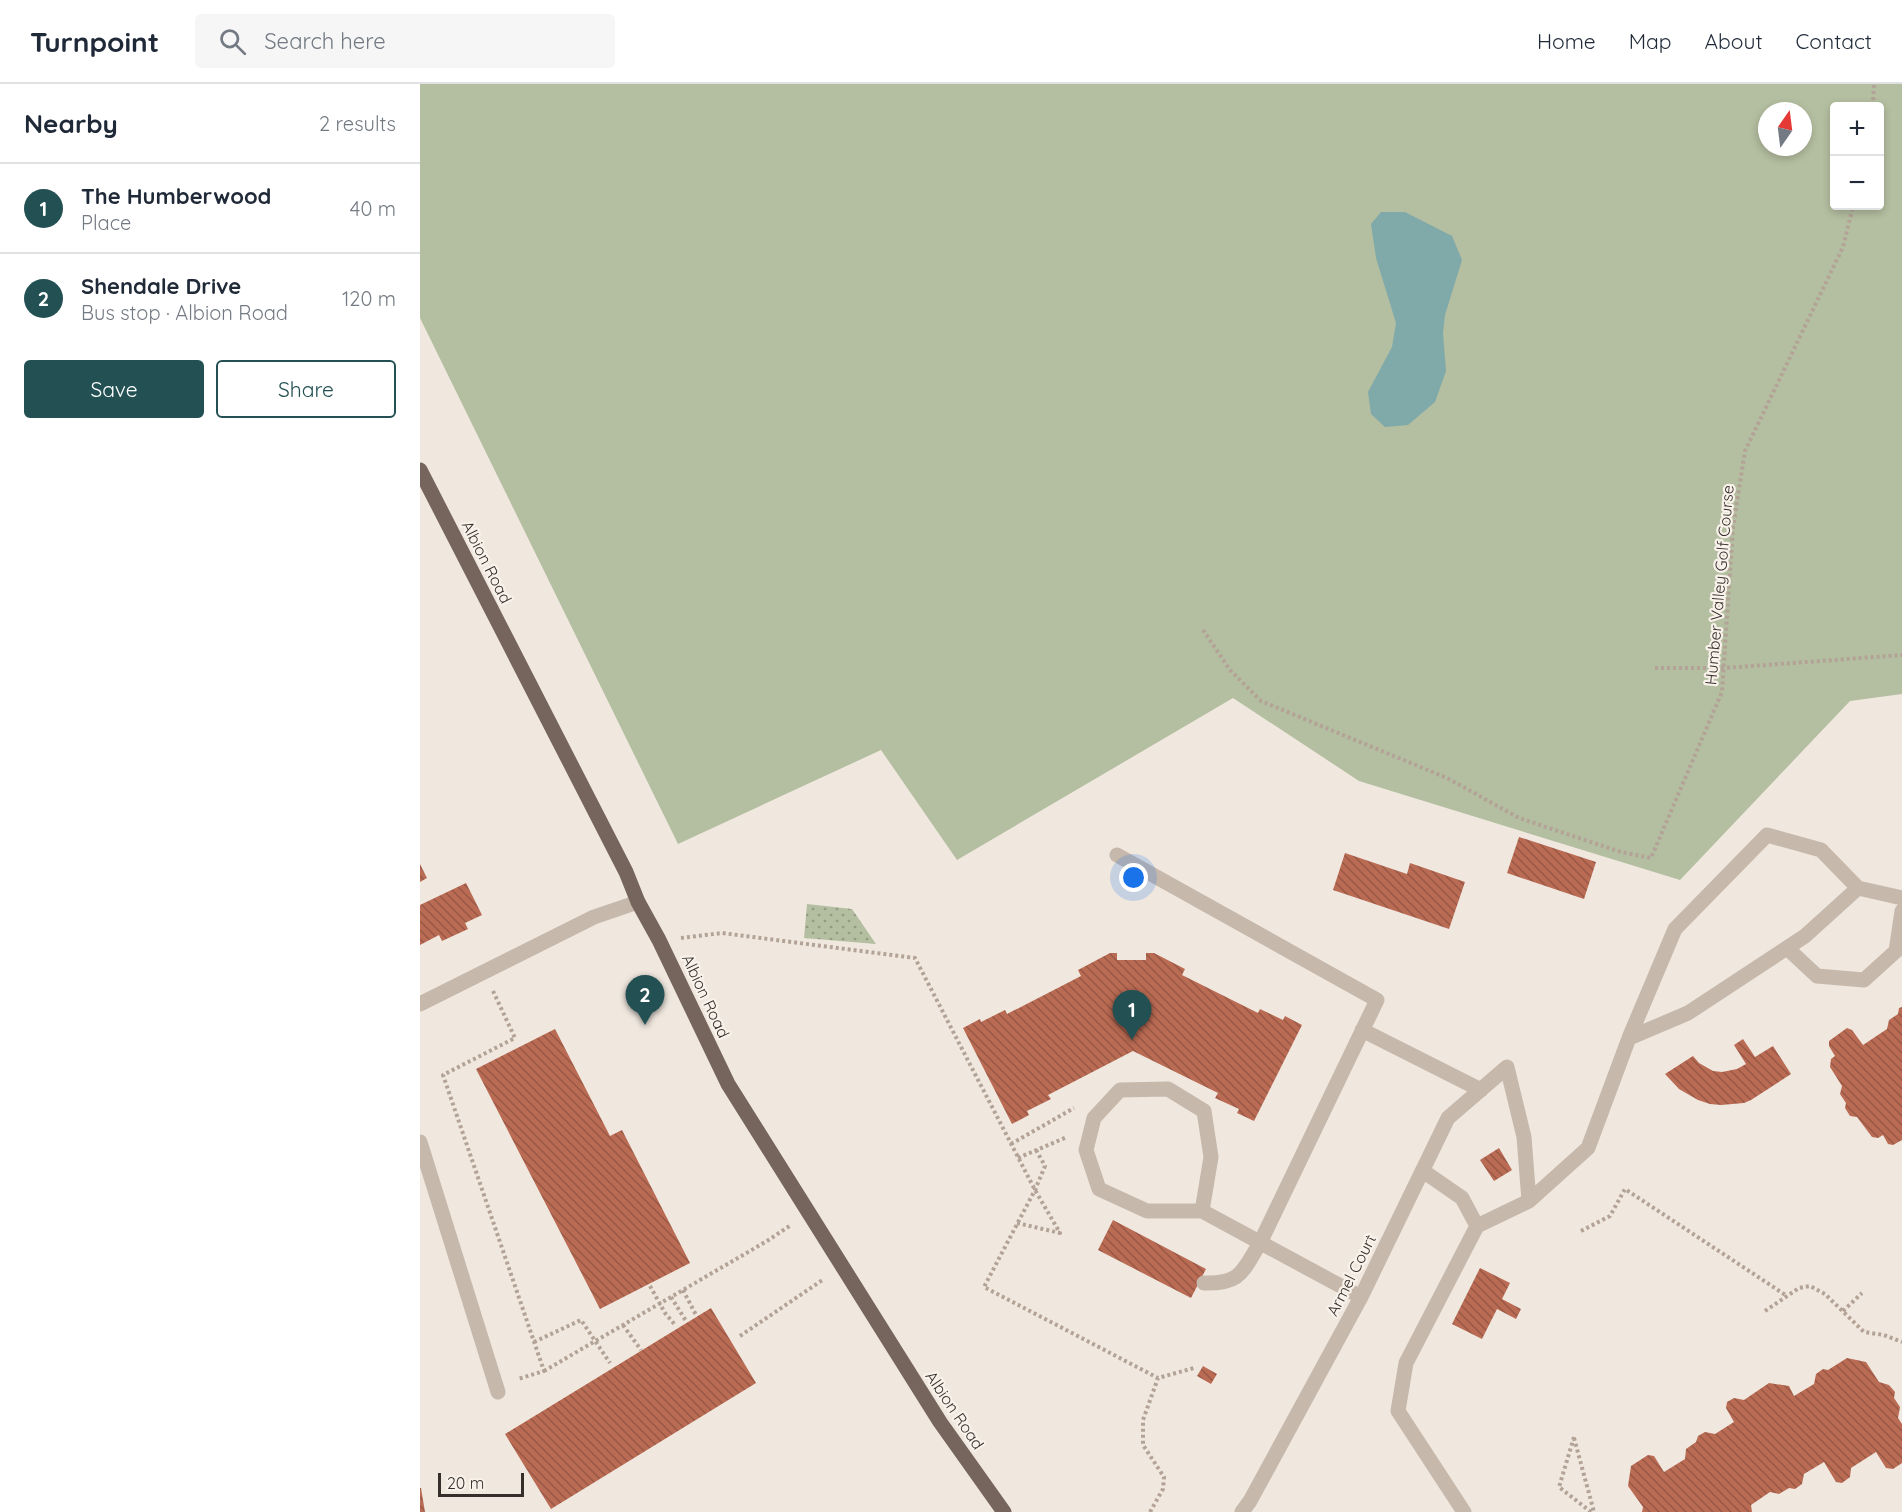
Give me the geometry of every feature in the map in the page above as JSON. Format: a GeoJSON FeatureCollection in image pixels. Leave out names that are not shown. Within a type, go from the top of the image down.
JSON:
{"type":"FeatureCollection","features":[{"type":"Feature","properties":{"kind":"main road","name":"Albion Road"},"geometry":{"type":"LineString","coordinates":[[420,470],[626,872],[728,1084],[940,1422],[1004,1512]]}},
{"type":"Feature","properties":{"kind":"street"},"geometry":{"type":"LineString","coordinates":[[1464,1512],[1398,1410],[1406,1363],[1477,1226],[1529,1201],[1588,1148],[1629,1038],[1675,928],[1767,835],[1821,850],[1858,888],[1902,898]]}},
{"type":"Feature","properties":{"kind":"street"},"geometry":{"type":"LineString","coordinates":[[1117,855],[1377,1000],[1260,1243],[1240,1275],[1222,1283],[1204,1282]]}},
{"type":"Feature","properties":{"kind":"street"},"geometry":{"type":"LineString","coordinates":[[1629,1038],[1688,1013],[1805,936],[1858,888]]}},
{"type":"Feature","properties":{"kind":"street"},"geometry":{"type":"LineString","coordinates":[[420,1004],[594,917],[639,902]]}},
{"type":"Feature","properties":{"kind":"street"},"geometry":{"type":"LineString","coordinates":[[1786,948],[1817,976],[1864,980],[1896,951],[1902,911]]}},
{"type":"Feature","properties":{"kind":"street"},"geometry":{"type":"LineString","coordinates":[[1362,1030],[1481,1090]]}},
{"type":"Feature","properties":{"kind":"street","name":"Armel Court"},"geometry":{"type":"LineString","coordinates":[[1242,1512],[1360,1297],[1448,1118],[1507,1067],[1524,1137],[1529,1201]]}},
{"type":"Feature","properties":{"kind":"street"},"geometry":{"type":"LineString","coordinates":[[1202,1211],[1211,1157],[1204,1111],[1168,1089],[1120,1090],[1094,1118],[1086,1150],[1099,1189],[1147,1211],[1202,1211],[1360,1297]]}},
{"type":"Feature","properties":{"kind":"street"},"geometry":{"type":"LineString","coordinates":[[420,1142],[498,1392]]}},
{"type":"Feature","properties":{"kind":"street"},"geometry":{"type":"LineString","coordinates":[[1422,1171],[1462,1198],[1477,1226]]}},
{"type":"Feature","properties":{"kind":"path"},"geometry":{"type":"LineString","coordinates":[[1873,102],[1874,84]]}},
{"type":"Feature","properties":{"kind":"path","name":"Humber Valley Golf Course"},"geometry":{"type":"LineString","coordinates":[[1203,630],[1230,670],[1261,701],[1447,778],[1519,818],[1621,852],[1651,858],[1722,692],[1733,527],[1745,452],[1843,247],[1852,210]]}},
{"type":"Feature","properties":{"kind":"path"},"geometry":{"type":"LineString","coordinates":[[1655,668],[1724,668],[1902,655]]}},
{"type":"Feature","properties":{"kind":"path"},"geometry":{"type":"LineString","coordinates":[[659,940],[722,933],[915,958],[1018,1158],[1060,1233],[1017,1223]]}},
{"type":"Feature","properties":{"kind":"path"},"geometry":{"type":"LineString","coordinates":[[483,973],[515,1038],[443,1075],[544,1371]]}},
{"type":"Feature","properties":{"kind":"path"},"geometry":{"type":"LineString","coordinates":[[1011,1144],[1075,1108]]}},
{"type":"Feature","properties":{"kind":"path"},"geometry":{"type":"LineString","coordinates":[[1018,1158],[1068,1137]]}},
{"type":"Feature","properties":{"kind":"path"},"geometry":{"type":"LineString","coordinates":[[1036,1150],[1045,1166],[1035,1190],[984,1287],[1158,1378],[1194,1368]]}},
{"type":"Feature","properties":{"kind":"path"},"geometry":{"type":"LineString","coordinates":[[1581,1231],[1610,1216],[1625,1189],[1787,1296]]}},
{"type":"Feature","properties":{"kind":"path"},"geometry":{"type":"LineString","coordinates":[[518,1379],[544,1371],[767,1241],[809,1214]]}},
{"type":"Feature","properties":{"kind":"path"},"geometry":{"type":"LineString","coordinates":[[740,1336],[842,1266]]}},
{"type":"Feature","properties":{"kind":"path"},"geometry":{"type":"LineString","coordinates":[[650,1286],[665,1313],[676,1326]]}},
{"type":"Feature","properties":{"kind":"path"},"geometry":{"type":"LineString","coordinates":[[1765,1311],[1798,1288],[1810,1286],[1825,1294],[1864,1332],[1884,1335],[1902,1342]]}},
{"type":"Feature","properties":{"kind":"path"},"geometry":{"type":"LineString","coordinates":[[683,1290],[696,1314]]}},
{"type":"Feature","properties":{"kind":"path"},"geometry":{"type":"LineString","coordinates":[[1843,1311],[1862,1293]]}},
{"type":"Feature","properties":{"kind":"path"},"geometry":{"type":"LineString","coordinates":[[671,1297],[686,1321]]}},
{"type":"Feature","properties":{"kind":"path"},"geometry":{"type":"LineString","coordinates":[[534,1342],[581,1320],[609,1363]]}},
{"type":"Feature","properties":{"kind":"path"},"geometry":{"type":"LineString","coordinates":[[623,1325],[641,1350]]}},
{"type":"Feature","properties":{"kind":"path"},"geometry":{"type":"LineString","coordinates":[[1150,1512],[1163,1489],[1164,1478],[1143,1445],[1143,1420],[1158,1378]]}},
{"type":"Feature","properties":{"kind":"path"},"geometry":{"type":"LineString","coordinates":[[1574,1437],[1592,1512],[1559,1487],[1574,1437]]}},
{"type":"Feature","properties":{"kind":"green space"},"geometry":{"type":"Polygon","coordinates":[[[420,84],[1902,84],[1902,694],[1850,701],[1680,880],[1359,781],[1233,698],[957,860],[881,750],[678,844],[420,318],[420,84]]]}},
{"type":"Feature","properties":{"kind":"green space"},"geometry":{"type":"Polygon","coordinates":[[[807,904],[852,909],[876,944],[804,938],[807,904]]]}},
{"type":"Feature","properties":{"kind":"water"},"geometry":{"type":"Polygon","coordinates":[[[1381,212],[1405,212],[1452,236],[1462,260],[1445,315],[1443,333],[1446,371],[1435,402],[1408,425],[1385,427],[1371,414],[1368,392],[1392,347],[1396,323],[1376,258],[1371,224],[1381,212]]]}},
{"type":"Feature","properties":{"kind":"building"},"geometry":{"type":"Polygon","coordinates":[[[1519,837],[1596,862],[1584,899],[1507,873],[1519,837]]]}},
{"type":"Feature","properties":{"kind":"building"},"geometry":{"type":"Polygon","coordinates":[[[1345,853],[1407,874],[1410,863],[1465,882],[1449,929],[1333,890],[1345,853]]]}},
{"type":"Feature","properties":{"kind":"building"},"geometry":{"type":"Polygon","coordinates":[[[420,864],[427,878],[420,882],[420,864]]]}},
{"type":"Feature","properties":{"kind":"building"},"geometry":{"type":"Polygon","coordinates":[[[466,883],[482,915],[465,923],[468,929],[442,941],[439,935],[420,945],[420,905],[466,883]]]}},
{"type":"Feature","properties":{"kind":"building"},"geometry":{"type":"Polygon","coordinates":[[[1110,953],[1117,953],[1117,960],[1146,960],[1146,953],[1154,953],[1185,969],[1182,975],[1258,1013],[1260,1009],[1283,1020],[1285,1016],[1302,1025],[1254,1121],[1237,1113],[1239,1109],[1215,1098],[1218,1093],[1133,1051],[1048,1095],[1051,1099],[1027,1111],[1029,1115],[1012,1124],[963,1028],[1005,1010],[1007,1014],[1081,976],[1078,970],[1110,953]]]}},
{"type":"Feature","properties":{"kind":"building"},"geometry":{"type":"Polygon","coordinates":[[[1902,1007],[1902,1140],[1893,1145],[1888,1144],[1883,1135],[1878,1138],[1872,1137],[1857,1117],[1850,1116],[1845,1108],[1846,1103],[1840,1094],[1842,1086],[1830,1067],[1831,1059],[1835,1056],[1829,1046],[1829,1041],[1847,1028],[1852,1030],[1863,1045],[1887,1029],[1889,1020],[1898,1014],[1899,1008],[1902,1007]]]}},
{"type":"Feature","properties":{"kind":"building"},"geometry":{"type":"Polygon","coordinates":[[[555,1029],[610,1136],[622,1130],[690,1263],[600,1309],[476,1069],[555,1029]]]}},
{"type":"Feature","properties":{"kind":"building"},"geometry":{"type":"Polygon","coordinates":[[[1743,1039],[1755,1057],[1773,1046],[1791,1074],[1751,1100],[1744,1103],[1721,1105],[1698,1100],[1679,1089],[1665,1074],[1693,1056],[1699,1063],[1713,1071],[1737,1069],[1746,1064],[1734,1045],[1743,1039]]]}},
{"type":"Feature","properties":{"kind":"building"},"geometry":{"type":"Polygon","coordinates":[[[1499,1148],[1512,1170],[1494,1181],[1480,1160],[1499,1148]]]}},
{"type":"Feature","properties":{"kind":"building"},"geometry":{"type":"Polygon","coordinates":[[[1113,1220],[1206,1269],[1191,1298],[1098,1250],[1113,1220]]]}},
{"type":"Feature","properties":{"kind":"building"},"geometry":{"type":"Polygon","coordinates":[[[1480,1268],[1510,1283],[1502,1299],[1521,1309],[1516,1319],[1497,1309],[1482,1339],[1452,1324],[1480,1268]]]}},
{"type":"Feature","properties":{"kind":"building"},"geometry":{"type":"Polygon","coordinates":[[[711,1308],[756,1383],[551,1509],[505,1434],[711,1308]]]}},
{"type":"Feature","properties":{"kind":"building"},"geometry":{"type":"Polygon","coordinates":[[[1847,1358],[1866,1362],[1879,1382],[1889,1385],[1895,1392],[1894,1398],[1900,1407],[1898,1418],[1902,1424],[1902,1463],[1893,1469],[1886,1468],[1876,1452],[1851,1468],[1850,1477],[1842,1483],[1836,1482],[1824,1462],[1804,1474],[1802,1484],[1795,1489],[1789,1488],[1779,1494],[1770,1492],[1751,1505],[1752,1512],[1642,1512],[1643,1507],[1628,1486],[1631,1466],[1648,1455],[1654,1456],[1664,1472],[1685,1459],[1686,1449],[1696,1442],[1698,1436],[1705,1432],[1715,1434],[1734,1422],[1726,1408],[1727,1402],[1734,1398],[1744,1400],[1769,1383],[1789,1386],[1794,1396],[1814,1384],[1816,1374],[1823,1369],[1828,1370],[1847,1358]]]}},
{"type":"Feature","properties":{"kind":"building"},"geometry":{"type":"Polygon","coordinates":[[[1203,1366],[1217,1374],[1211,1384],[1197,1376],[1203,1366]]]}},
{"type":"Feature","properties":{"kind":"building"},"geometry":{"type":"Polygon","coordinates":[[[421,1488],[425,1512],[420,1512],[421,1488]]]}},
{"type":"Feature","properties":{"kind":"place","name":"Shendale Drive"},"geometry":{"type":"Point","coordinates":[645,1025]}},
{"type":"Feature","properties":{"kind":"place","name":"The Humberwood"},"geometry":{"type":"Point","coordinates":[1132,1040]}}]}
